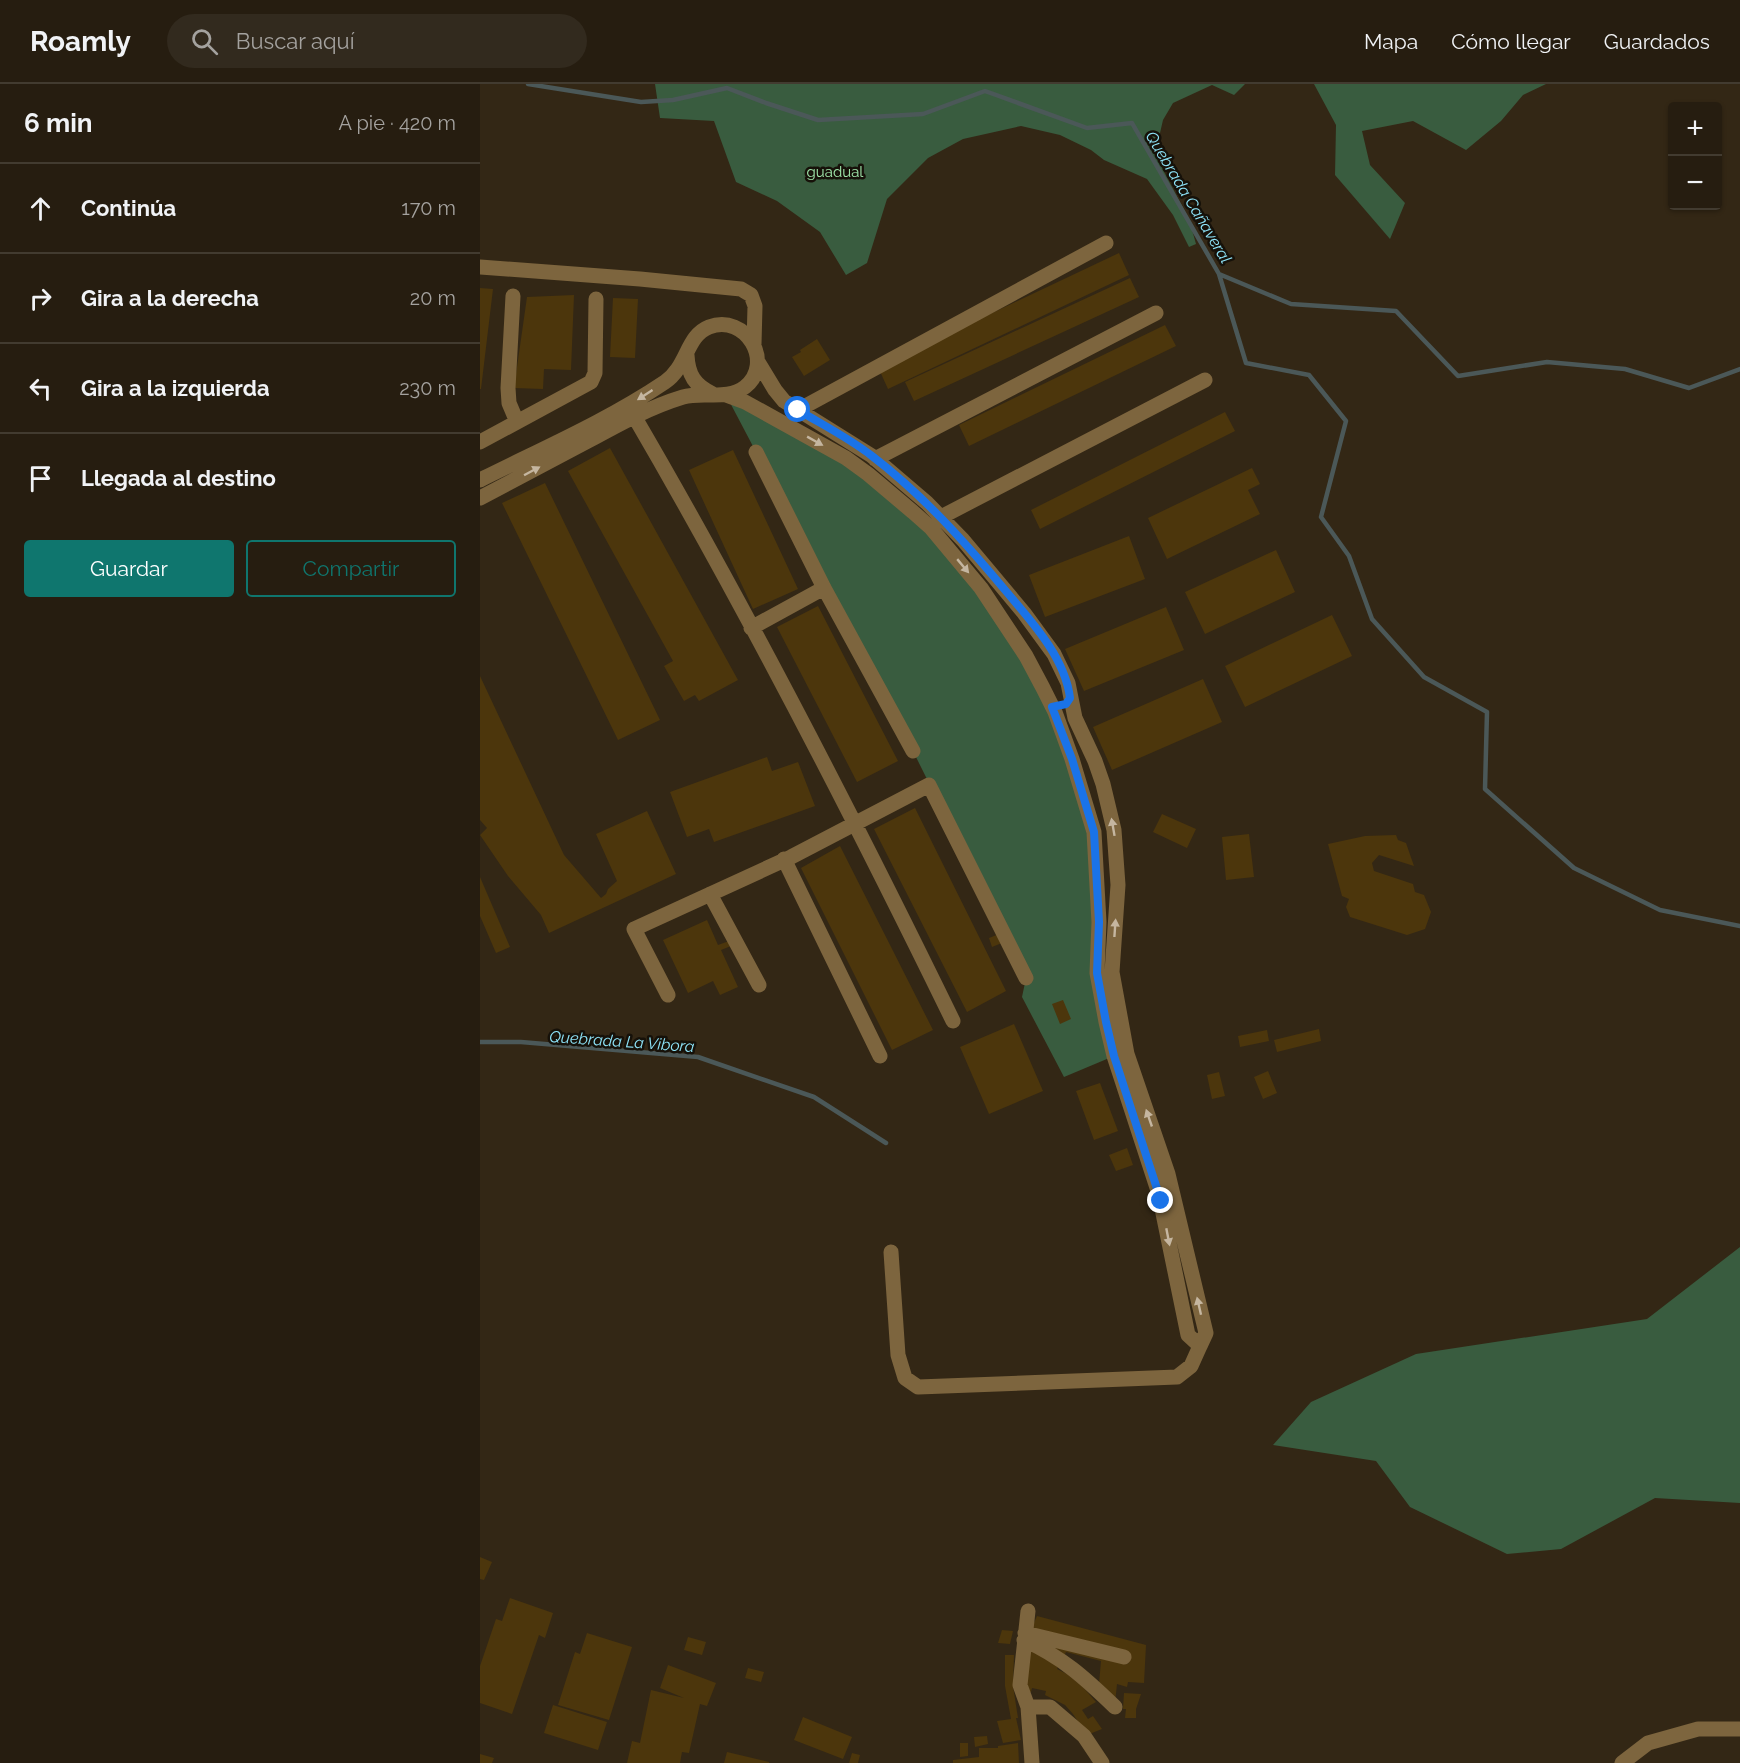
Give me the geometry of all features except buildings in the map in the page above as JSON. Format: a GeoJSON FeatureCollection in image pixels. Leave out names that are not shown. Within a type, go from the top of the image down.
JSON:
{"type":"FeatureCollection","features":[{"type":"Feature","properties":{"kind":"street"},"geometry":{"type":"LineString","coordinates":[[798,410],[1106,243]]}},
{"type":"Feature","properties":{"kind":"street"},"geometry":{"type":"LineString","coordinates":[[480,267],[741,289],[751,295],[755,306],[754,344],[758,362],[775,390],[784,401],[852,442],[875,459],[941,517],[1024,613],[1054,654],[1068,683],[1075,718],[1095,761],[1109,807],[1115,840],[1118,885],[1112,972],[1119,1017],[1127,1054],[1172,1190],[1206,1334],[1191,1366],[1177,1377],[918,1387],[905,1378],[898,1355],[891,1251]]}},
{"type":"Feature","properties":{"kind":"street"},"geometry":{"type":"LineString","coordinates":[[513,296],[508,387],[509,403],[517,422]]}},
{"type":"Feature","properties":{"kind":"street"},"geometry":{"type":"LineString","coordinates":[[480,442],[591,382],[595,372],[596,299]]}},
{"type":"Feature","properties":{"kind":"street"},"geometry":{"type":"LineString","coordinates":[[875,459],[1156,313]]}},
{"type":"Feature","properties":{"kind":"street"},"geometry":{"type":"LineString","coordinates":[[480,480],[630,404],[668,380],[687,355],[694,339],[708,328],[716,325],[734,327],[742,331],[754,344]]}},
{"type":"Feature","properties":{"kind":"street"},"geometry":{"type":"LineString","coordinates":[[687,355],[688,368],[693,380],[702,389],[745,402],[846,458],[893,494],[931,528],[992,603],[1026,656],[1052,707],[1072,759],[1094,832],[1098,894],[1097,973],[1106,1022],[1114,1056],[1159,1194],[1188,1335],[1200,1346]]}},
{"type":"Feature","properties":{"kind":"street"},"geometry":{"type":"LineString","coordinates":[[480,498],[634,416],[698,393],[736,393],[751,380],[758,362]]}},
{"type":"Feature","properties":{"kind":"street"},"geometry":{"type":"LineString","coordinates":[[941,517],[1205,380]]}},
{"type":"Feature","properties":{"kind":"street"},"geometry":{"type":"LineString","coordinates":[[634,416],[855,822],[953,1021]]}},
{"type":"Feature","properties":{"kind":"street"},"geometry":{"type":"LineString","coordinates":[[756,452],[824,588],[912,751]]}},
{"type":"Feature","properties":{"kind":"street"},"geometry":{"type":"LineString","coordinates":[[751,628],[824,588]]}},
{"type":"Feature","properties":{"kind":"street"},"geometry":{"type":"LineString","coordinates":[[1052,707],[1066,704],[1070,698]]}},
{"type":"Feature","properties":{"kind":"street"},"geometry":{"type":"LineString","coordinates":[[668,995],[634,929],[784,859],[929,785],[1026,978]]}},
{"type":"Feature","properties":{"kind":"street"},"geometry":{"type":"LineString","coordinates":[[784,859],[880,1056]]}},
{"type":"Feature","properties":{"kind":"street"},"geometry":{"type":"LineString","coordinates":[[1098,894],[1118,885]]}},
{"type":"Feature","properties":{"kind":"street"},"geometry":{"type":"LineString","coordinates":[[710,894],[759,985]]}},
{"type":"Feature","properties":{"kind":"street"},"geometry":{"type":"LineString","coordinates":[[1028,1611],[1020,1685],[1028,1707],[1032,1763]]}},
{"type":"Feature","properties":{"kind":"street"},"geometry":{"type":"LineString","coordinates":[[1024,1637],[1124,1657]]}},
{"type":"Feature","properties":{"kind":"street"},"geometry":{"type":"LineString","coordinates":[[1024,1637],[1080,1673],[1115,1707]]}},
{"type":"Feature","properties":{"kind":"street"},"geometry":{"type":"LineString","coordinates":[[1028,1707],[1050,1707],[1084,1736],[1102,1763]]}},
{"type":"Feature","properties":{"kind":"street"},"geometry":{"type":"LineString","coordinates":[[1622,1763],[1648,1743],[1658,1740],[1698,1729],[1740,1729]]}},
{"type":"Feature","properties":{"kind":"green space","name":"guadual"},"geometry":{"type":"Polygon","coordinates":[[[655,84],[1245,84],[1234,95],[1212,85],[1173,103],[1163,120],[1157,146],[1163,170],[1189,219],[1196,244],[1189,247],[1173,215],[1147,179],[1104,160],[1091,150],[1060,135],[1021,126],[963,139],[928,158],[887,199],[867,263],[846,275],[820,232],[777,201],[736,182],[714,121],[660,118],[655,84]]]}},
{"type":"Feature","properties":{"kind":"green space"},"geometry":{"type":"Polygon","coordinates":[[[1314,84],[1546,84],[1523,95],[1501,121],[1466,150],[1413,121],[1362,131],[1370,165],[1405,203],[1390,239],[1335,175],[1336,125],[1314,84]]]}},
{"type":"Feature","properties":{"kind":"green space"},"geometry":{"type":"Polygon","coordinates":[[[726,395],[821,444],[913,512],[1026,656],[1088,812],[1097,973],[1114,1056],[1064,1077],[1022,997],[1026,978],[913,751],[726,395]]]}},
{"type":"Feature","properties":{"kind":"green space"},"geometry":{"type":"Polygon","coordinates":[[[1740,1247],[1740,1503],[1655,1498],[1561,1549],[1507,1554],[1410,1507],[1376,1461],[1273,1445],[1311,1402],[1416,1354],[1647,1319],[1740,1247]]]}},
{"type":"Feature","properties":{"kind":"waterway","name":"Quebrada Cañaveral"},"geometry":{"type":"LineString","coordinates":[[528,84],[641,102],[673,100],[727,88],[818,120],[923,114],[985,91],[1087,128],[1132,123],[1219,274],[1291,304],[1396,311],[1458,376],[1547,362],[1625,369],[1689,388],[1740,369]]}},
{"type":"Feature","properties":{"kind":"waterway"},"geometry":{"type":"LineString","coordinates":[[1219,274],[1246,363],[1309,375],[1346,421],[1321,517],[1349,556],[1372,619],[1424,677],[1487,712],[1485,789],[1574,868],[1660,910],[1740,926]]}},
{"type":"Feature","properties":{"kind":"waterway","name":"Quebrada La Vibora"},"geometry":{"type":"LineString","coordinates":[[480,1042],[521,1042],[698,1057],[814,1097],[886,1143]]}},
{"type":"Feature","properties":{"kind":"route"},"geometry":{"type":"LineString","coordinates":[[798,410],[872,456],[927,503],[963,540],[1024,613],[1054,654],[1068,683],[1070,698],[1066,704],[1052,707],[1072,759],[1094,832],[1099,922],[1097,973],[1114,1056],[1161,1201]]}}]}
